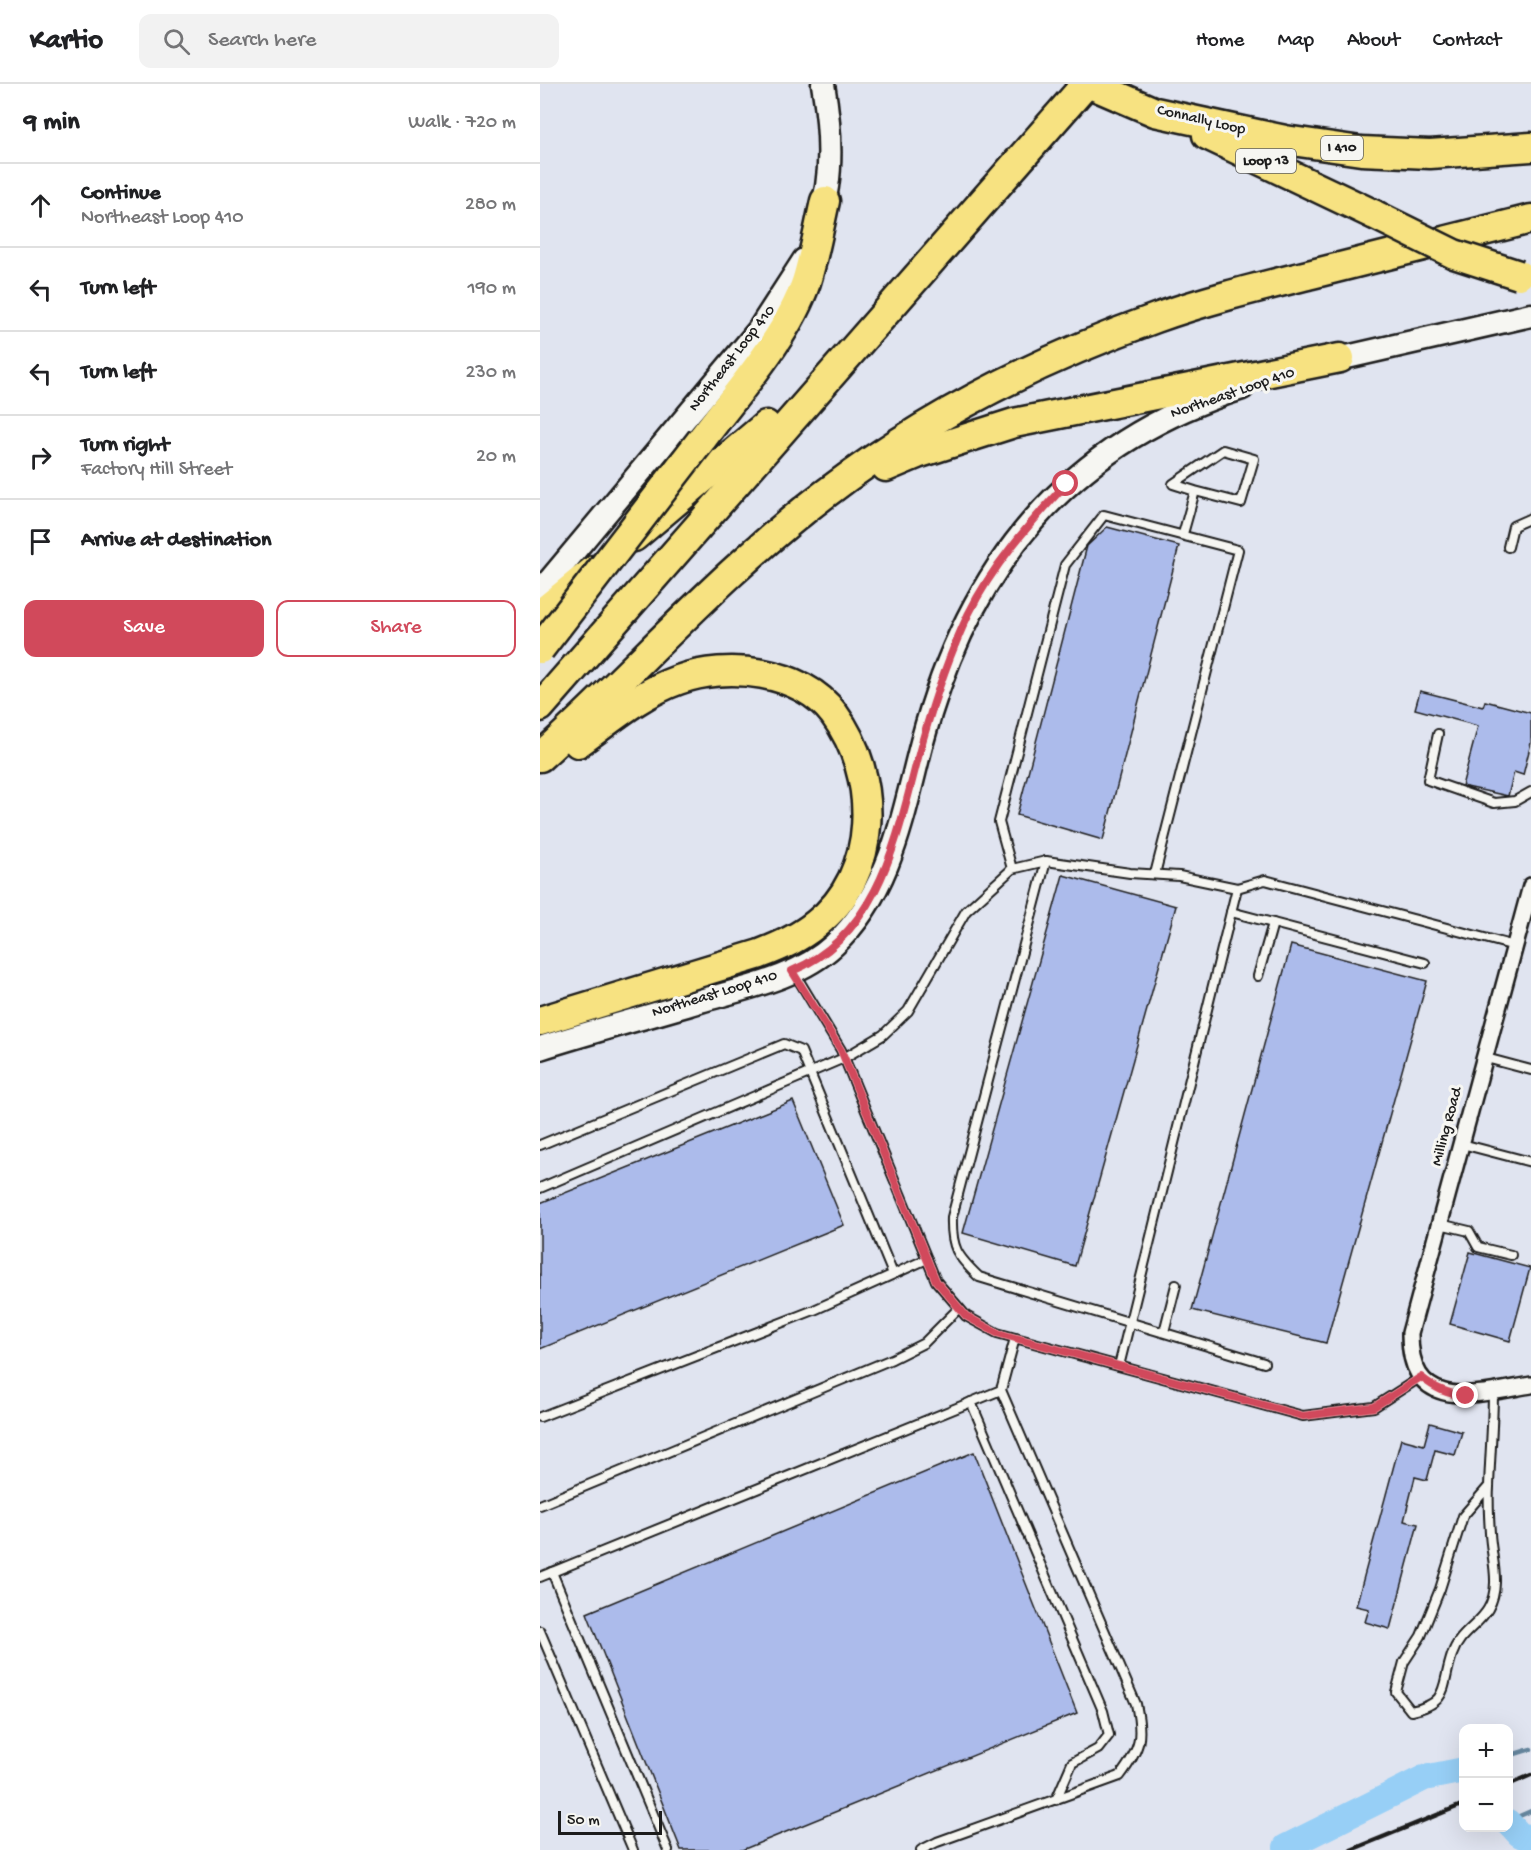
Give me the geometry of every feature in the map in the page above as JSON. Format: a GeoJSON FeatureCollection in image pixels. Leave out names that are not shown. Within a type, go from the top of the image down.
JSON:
{"type":"FeatureCollection","features":[{"type":"Feature","properties":{"kind":"highway"},"geometry":{"type":"LineString","coordinates":[[540,706],[1088,84]]}},
{"type":"Feature","properties":{"kind":"highway","name":"Connally Loop"},"geometry":{"type":"LineString","coordinates":[[1088,84],[1155,112],[1285,140],[1361,151],[1430,154],[1531,147]]}},
{"type":"Feature","properties":{"kind":"highway","name":"Loop 13"},"geometry":{"type":"LineString","coordinates":[[1155,112],[1272,164],[1454,254],[1525,276]]}},
{"type":"Feature","properties":{"kind":"highway"},"geometry":{"type":"LineString","coordinates":[[540,649],[765,356],[805,283],[825,201]]}},
{"type":"Feature","properties":{"kind":"highway"},"geometry":{"type":"LineString","coordinates":[[540,757],[745,561],[826,493],[905,440],[982,394],[1053,359],[1148,321],[1270,285],[1531,219]]}},
{"type":"Feature","properties":{"kind":"highway"},"geometry":{"type":"LineString","coordinates":[[540,614],[845,358]]}},
{"type":"Feature","properties":{"kind":"highway"},"geometry":{"type":"LineString","coordinates":[[826,493],[917,454],[1014,423],[1340,358]]}},
{"type":"Feature","properties":{"kind":"highway"},"geometry":{"type":"LineString","coordinates":[[540,770],[648,693],[680,679],[710,673],[741,671],[778,677],[810,692],[834,713],[851,746],[862,775],[868,808],[863,854],[851,882],[818,923],[792,941],[760,954],[540,1021]]}},
{"type":"Feature","properties":{"kind":"main road","name":"Northeast Loop 410"},"geometry":{"type":"LineString","coordinates":[[540,592],[758,331],[804,260],[825,201],[828,167],[827,105],[823,84]]}},
{"type":"Feature","properties":{"kind":"main road","name":"Northeast Loop 410"},"geometry":{"type":"LineString","coordinates":[[540,1048],[762,983],[792,971],[832,947],[856,922],[875,893],[891,858],[947,664],[969,614],[995,569],[1031,522],[1066,484],[1107,451],[1165,417],[1223,394],[1340,358],[1531,315]]}},
{"type":"Feature","properties":{"kind":"street","name":"Milling Road"},"geometry":{"type":"LineString","coordinates":[[1421,1377],[1413,1363],[1410,1333],[1531,886]]}},
{"type":"Feature","properties":{"kind":"street"},"geometry":{"type":"LineString","coordinates":[[1421,1377],[1436,1389],[1449,1395],[1466,1396],[1531,1385]]}},
{"type":"Feature","properties":{"kind":"lane"},"geometry":{"type":"LineString","coordinates":[[1223,450],[1254,459],[1241,503],[1195,491],[1173,484],[1223,450]]}},
{"type":"Feature","properties":{"kind":"lane"},"geometry":{"type":"LineString","coordinates":[[1183,534],[1195,491]]}},
{"type":"Feature","properties":{"kind":"lane"},"geometry":{"type":"LineString","coordinates":[[1012,869],[999,822],[1065,564],[1104,515],[1238,550],[1155,874]]}},
{"type":"Feature","properties":{"kind":"lane"},"geometry":{"type":"LineString","coordinates":[[1508,547],[1513,526],[1531,518]]}},
{"type":"Feature","properties":{"kind":"lane"},"geometry":{"type":"LineString","coordinates":[[1438,734],[1428,780],[1494,803],[1515,801],[1531,792]]}},
{"type":"Feature","properties":{"kind":"lane"},"geometry":{"type":"LineString","coordinates":[[1046,861],[952,1217],[951,1238],[959,1258],[979,1276],[1264,1363]]}},
{"type":"Feature","properties":{"kind":"lane"},"geometry":{"type":"LineString","coordinates":[[540,1188],[844,1058],[883,1035],[908,1011],[966,911],[1012,869],[1046,861],[1130,873],[1179,876],[1237,888],[1264,880],[1515,946]]}},
{"type":"Feature","properties":{"kind":"lane"},"geometry":{"type":"LineString","coordinates":[[1119,1366],[1237,888]]}},
{"type":"Feature","properties":{"kind":"lane"},"geometry":{"type":"LineString","coordinates":[[1231,912],[1425,963]]}},
{"type":"Feature","properties":{"kind":"lane"},"geometry":{"type":"LineString","coordinates":[[1258,976],[1273,923]]}},
{"type":"Feature","properties":{"kind":"lane"},"geometry":{"type":"LineString","coordinates":[[792,971],[844,1058],[936,1281],[966,1316],[997,1333],[1303,1416],[1374,1407],[1421,1377]]}},
{"type":"Feature","properties":{"kind":"lane"},"geometry":{"type":"LineString","coordinates":[[540,1145],[784,1044],[801,1051],[893,1274]]}},
{"type":"Feature","properties":{"kind":"lane"},"geometry":{"type":"LineString","coordinates":[[1486,1058],[1531,1070]]}},
{"type":"Feature","properties":{"kind":"lane"},"geometry":{"type":"LineString","coordinates":[[1462,1144],[1531,1162]]}},
{"type":"Feature","properties":{"kind":"lane"},"geometry":{"type":"LineString","coordinates":[[1440,1224],[1469,1231],[1478,1247],[1511,1256]]}},
{"type":"Feature","properties":{"kind":"lane"},"geometry":{"type":"LineString","coordinates":[[540,1417],[814,1310],[927,1259]]}},
{"type":"Feature","properties":{"kind":"lane"},"geometry":{"type":"LineString","coordinates":[[1164,1332],[1176,1285]]}},
{"type":"Feature","properties":{"kind":"lane"},"geometry":{"type":"LineString","coordinates":[[540,1505],[892,1359],[924,1343],[959,1308]]}},
{"type":"Feature","properties":{"kind":"lane"},"geometry":{"type":"LineString","coordinates":[[921,1850],[937,1842],[1120,1776],[1136,1755],[1142,1731],[1136,1704],[1001,1390],[1015,1338]]}},
{"type":"Feature","properties":{"kind":"lane"},"geometry":{"type":"LineString","coordinates":[[540,1577],[1001,1390]]}},
{"type":"Feature","properties":{"kind":"lane"},"geometry":{"type":"LineString","coordinates":[[1489,1486],[1463,1516],[1440,1589],[1420,1636],[1404,1662],[1396,1692],[1411,1712],[1430,1707],[1445,1688],[1452,1654],[1464,1633],[1488,1609],[1496,1574],[1490,1535],[1489,1486],[1493,1451],[1493,1391]]}},
{"type":"Feature","properties":{"kind":"lane"},"geometry":{"type":"LineString","coordinates":[[971,1402],[1103,1711],[1109,1735],[1098,1749],[1072,1763],[1056,1800]]}},
{"type":"Feature","properties":{"kind":"lane"},"geometry":{"type":"LineString","coordinates":[[552,1572],[668,1850]]}},
{"type":"Feature","properties":{"kind":"lane"},"geometry":{"type":"LineString","coordinates":[[540,1631],[633,1850]]}},
{"type":"Feature","properties":{"kind":"building"},"geometry":{"type":"Polygon","coordinates":[[[1107,527],[1179,546],[1103,840],[1017,815],[1087,546],[1107,527]]]}},
{"type":"Feature","properties":{"kind":"building"},"geometry":{"type":"Polygon","coordinates":[[[1420,691],[1483,707],[1485,701],[1531,713],[1531,743],[1523,775],[1514,772],[1508,796],[1462,786],[1478,726],[1415,709],[1420,691]]]}},
{"type":"Feature","properties":{"kind":"building"},"geometry":{"type":"Polygon","coordinates":[[[1063,875],[1176,906],[1075,1266],[963,1233],[1063,875]]]}},
{"type":"Feature","properties":{"kind":"building"},"geometry":{"type":"Polygon","coordinates":[[[1291,945],[1427,981],[1326,1343],[1192,1310],[1291,945]]]}},
{"type":"Feature","properties":{"kind":"building"},"geometry":{"type":"Polygon","coordinates":[[[793,1101],[844,1225],[540,1349],[540,1203],[793,1101]]]}},
{"type":"Feature","properties":{"kind":"building"},"geometry":{"type":"Polygon","coordinates":[[[1470,1252],[1530,1268],[1510,1341],[1450,1324],[1470,1252]]]}},
{"type":"Feature","properties":{"kind":"building"},"geometry":{"type":"Polygon","coordinates":[[[1430,1423],[1462,1432],[1455,1455],[1435,1450],[1427,1480],[1415,1477],[1404,1521],[1418,1524],[1390,1629],[1365,1622],[1369,1609],[1356,1606],[1401,1439],[1424,1445],[1430,1423]]]}},
{"type":"Feature","properties":{"kind":"building"},"geometry":{"type":"Polygon","coordinates":[[[974,1452],[1077,1713],[742,1850],[681,1850],[587,1613],[974,1452]]]}},
{"type":"Feature","properties":{"kind":"waterway"},"geometry":{"type":"LineString","coordinates":[[1513,1754],[1531,1749]]}},
{"type":"Feature","properties":{"kind":"waterway"},"geometry":{"type":"LineString","coordinates":[[1286,1847],[1424,1778],[1459,1771]]}},
{"type":"Feature","properties":{"kind":"waterway"},"geometry":{"type":"LineString","coordinates":[[1513,1819],[1531,1811]]}},
{"type":"Feature","properties":{"kind":"waterway"},"geometry":{"type":"LineString","coordinates":[[1513,1827],[1519,1834],[1531,1840]]}},
{"type":"Feature","properties":{"kind":"railway"},"geometry":{"type":"LineString","coordinates":[[1513,1783],[1531,1775]]}},
{"type":"Feature","properties":{"kind":"railway"},"geometry":{"type":"LineString","coordinates":[[1351,1850],[1459,1806]]}},
{"type":"Feature","properties":{"kind":"route"},"geometry":{"type":"LineString","coordinates":[[1066,484],[1031,522],[995,569],[969,614],[947,664],[891,858],[875,893],[856,922],[832,947],[805,966],[792,971],[841,1050],[936,1281],[966,1316],[997,1333],[1303,1416],[1374,1407],[1421,1377],[1436,1389],[1449,1395],[1466,1396]]}}]}
